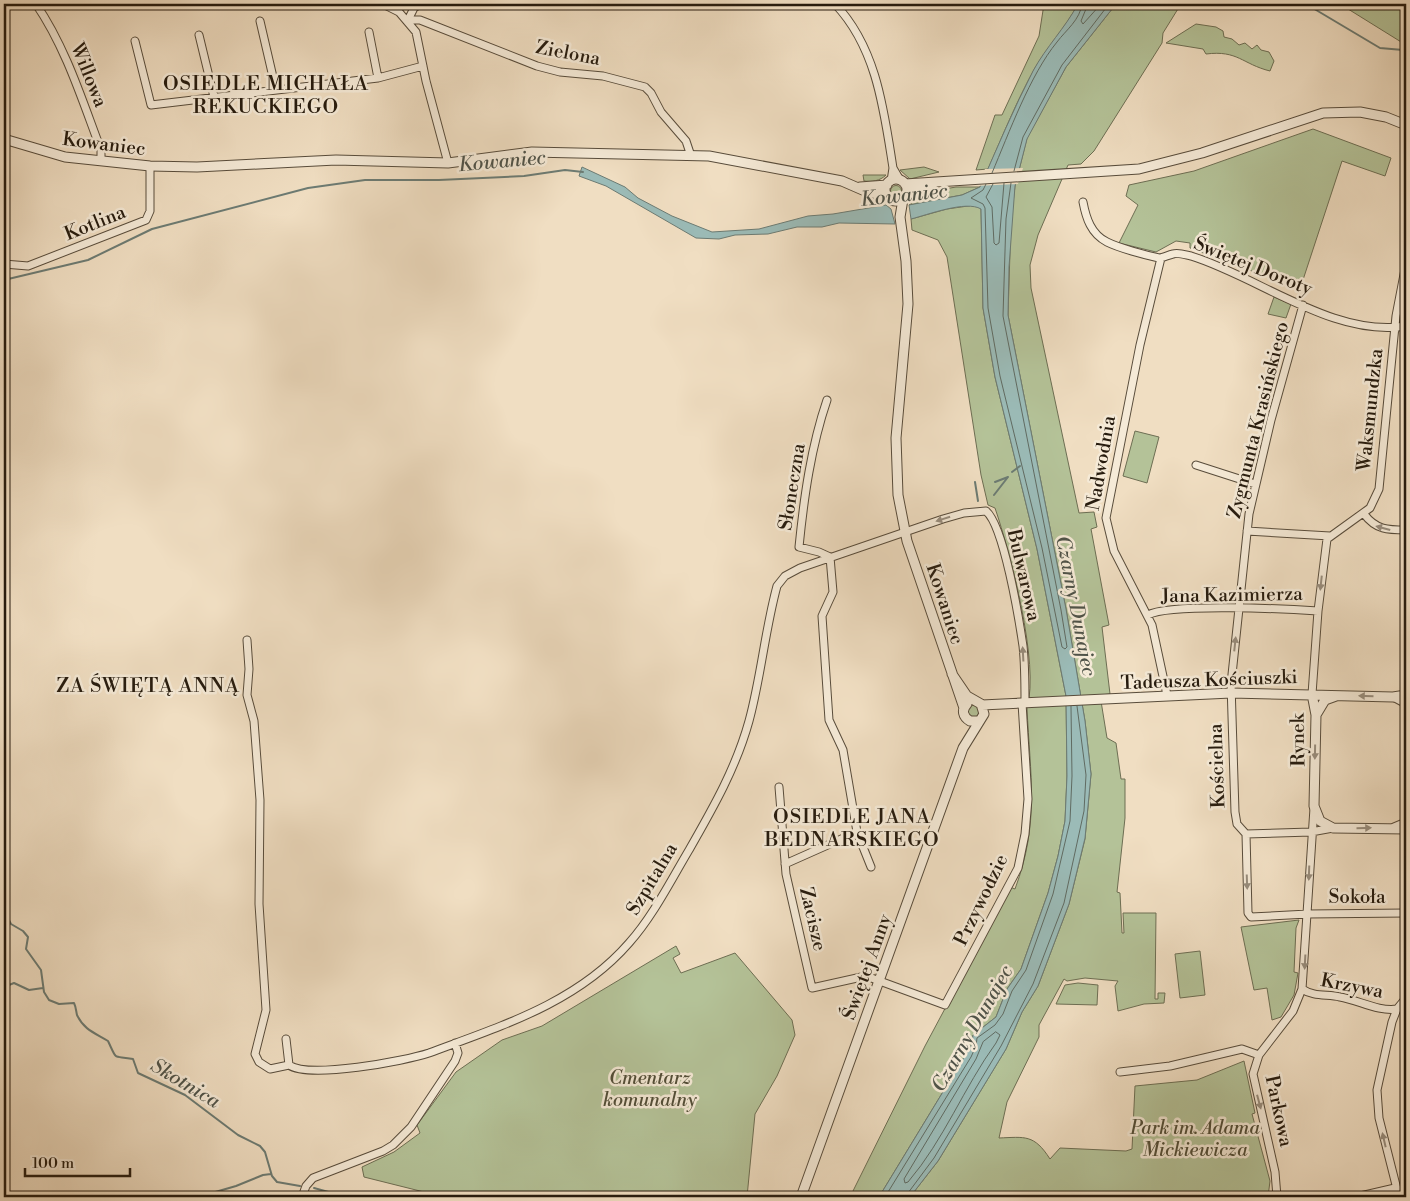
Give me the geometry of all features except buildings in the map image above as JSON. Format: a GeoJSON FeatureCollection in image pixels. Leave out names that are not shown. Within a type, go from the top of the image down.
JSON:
{"type":"FeatureCollection","features":[{"type":"Feature","properties":{"kind":"street","name":"Willowa"},"geometry":{"type":"LineString","coordinates":[[36,4],[52,27],[101,150],[101,161]]}},
{"type":"Feature","properties":{"kind":"street","name":"Zielona"},"geometry":{"type":"LineString","coordinates":[[383,4],[399,12],[408,20],[419,40],[423,66],[448,163]]}},
{"type":"Feature","properties":{"kind":"street"},"geometry":{"type":"LineString","coordinates":[[408,20],[414,8],[420,4]]}},
{"type":"Feature","properties":{"kind":"street"},"geometry":{"type":"LineString","coordinates":[[835,4],[860,39],[877,79],[896,183],[886,192],[889,199],[904,197],[935,183],[966,179],[1096,173],[1128,170],[1170,162],[1323,113],[1360,112],[1386,117],[1406,125]]}},
{"type":"Feature","properties":{"kind":"street","name":"Zielona"},"geometry":{"type":"LineString","coordinates":[[408,20],[420,20],[537,66],[560,72],[603,76],[645,87],[661,112],[686,141],[691,156]]}},
{"type":"Feature","properties":{"kind":"street"},"geometry":{"type":"LineString","coordinates":[[260,22],[276,90]]}},
{"type":"Feature","properties":{"kind":"street"},"geometry":{"type":"LineString","coordinates":[[369,32],[378,78]]}},
{"type":"Feature","properties":{"kind":"street"},"geometry":{"type":"LineString","coordinates":[[199,35],[214,97]]}},
{"type":"Feature","properties":{"kind":"street"},"geometry":{"type":"LineString","coordinates":[[135,41],[151,105],[378,78],[423,66]]}},
{"type":"Feature","properties":{"kind":"street","name":"Kowaniec"},"geometry":{"type":"LineString","coordinates":[[4,139],[50,154],[150,166],[197,167],[336,160],[448,163],[532,152],[691,156],[738,160],[842,181],[889,199],[900,217],[902,227],[908,304],[896,464],[898,495],[905,532],[964,708]]}},
{"type":"Feature","properties":{"kind":"street","name":"Kotlina"},"geometry":{"type":"LineString","coordinates":[[4,264],[28,266],[146,220],[150,211],[150,166]]}},
{"type":"Feature","properties":{"kind":"street","name":"Kowaniec"},"geometry":{"type":"LineString","coordinates":[[859,187],[896,183],[935,183]]}},
{"type":"Feature","properties":{"kind":"street","name":"Kowaniec"},"geometry":{"type":"LineString","coordinates":[[896,183],[904,197],[900,217]]}},
{"type":"Feature","properties":{"kind":"street","name":"Świętej Doroty"},"geometry":{"type":"LineString","coordinates":[[1083,202],[1088,224],[1106,242],[1161,258],[1175,253],[1191,256],[1237,274],[1303,305],[1359,325],[1406,326]]}},
{"type":"Feature","properties":{"kind":"street","name":"Nadwodnia"},"geometry":{"type":"LineString","coordinates":[[1161,258],[1140,345],[1106,518],[1114,551],[1148,615],[1158,648],[1167,696]]}},
{"type":"Feature","properties":{"kind":"street","name":"Waksmundzka"},"geometry":{"type":"LineString","coordinates":[[1330,536],[1364,514],[1374,504],[1379,489],[1395,327],[1406,264]]}},
{"type":"Feature","properties":{"kind":"street","name":"Zygmunta Krasińskiego"},"geometry":{"type":"LineString","coordinates":[[1231,693],[1247,531],[1255,484],[1303,305]]}},
{"type":"Feature","properties":{"kind":"street","name":"Słoneczna"},"geometry":{"type":"LineString","coordinates":[[828,400],[817,428],[804,502],[799,547],[830,557]]}},
{"type":"Feature","properties":{"kind":"street"},"geometry":{"type":"LineString","coordinates":[[1196,466],[1255,484]]}},
{"type":"Feature","properties":{"kind":"street","name":"Bulwarowa"},"geometry":{"type":"LineString","coordinates":[[905,532],[964,513],[986,511],[992,515],[1006,558],[1023,646],[1022,703]]}},
{"type":"Feature","properties":{"kind":"street"},"geometry":{"type":"LineString","coordinates":[[1364,514],[1376,527],[1384,530],[1406,530]]}},
{"type":"Feature","properties":{"kind":"street"},"geometry":{"type":"LineString","coordinates":[[1247,531],[1330,536],[1326,543],[1318,611],[1312,694]]}},
{"type":"Feature","properties":{"kind":"street","name":"Szpitalna"},"geometry":{"type":"LineString","coordinates":[[247,640],[249,669],[247,695],[254,721],[260,800],[260,904],[266,1010],[254,1054],[259,1062],[270,1069],[289,1064],[298,1068],[378,1066],[418,1056],[543,1009],[566,996],[604,968],[637,933],[652,913],[695,840],[739,754],[750,719],[777,586],[790,572],[905,532]]}},
{"type":"Feature","properties":{"kind":"street"},"geometry":{"type":"LineString","coordinates":[[830,557],[834,592],[822,616],[829,720],[840,741],[856,832],[871,867]]}},
{"type":"Feature","properties":{"kind":"street","name":"Jana Kazimierza"},"geometry":{"type":"LineString","coordinates":[[1148,615],[1158,610],[1239,609],[1318,611]]}},
{"type":"Feature","properties":{"kind":"street","name":"Kowaniec"},"geometry":{"type":"LineString","coordinates":[[952,674],[973,701]]}},
{"type":"Feature","properties":{"kind":"street","name":"Tadeusza Kościuszki"},"geometry":{"type":"LineString","coordinates":[[982,705],[1231,693],[1312,694]]}},
{"type":"Feature","properties":{"kind":"street","name":"Kościelna"},"geometry":{"type":"LineString","coordinates":[[1231,693],[1235,812],[1237,824],[1246,834],[1248,913],[1251,917],[1258,918],[1308,914]]}},
{"type":"Feature","properties":{"kind":"street","name":"Rynek"},"geometry":{"type":"LineString","coordinates":[[1259,1055],[1293,1011],[1302,989],[1314,806],[1316,715],[1312,694],[1393,697],[1406,695]]}},
{"type":"Feature","properties":{"kind":"street"},"geometry":{"type":"LineString","coordinates":[[1316,715],[1325,700],[1339,696]]}},
{"type":"Feature","properties":{"kind":"street","name":"Rynek"},"geometry":{"type":"LineString","coordinates":[[1393,697],[1406,704]]}},
{"type":"Feature","properties":{"kind":"street"},"geometry":{"type":"LineString","coordinates":[[973,701],[982,705],[981,718],[966,719],[964,708],[968,703],[973,701]]}},
{"type":"Feature","properties":{"kind":"street","name":"Tadeusza Kościuszki"},"geometry":{"type":"LineString","coordinates":[[981,718],[1022,703]]}},
{"type":"Feature","properties":{"kind":"street","name":"Przywodzie"},"geometry":{"type":"LineString","coordinates":[[880,980],[946,1005],[1018,868],[1025,834],[1028,799],[1022,703]]}},
{"type":"Feature","properties":{"kind":"street","name":"Świętej Anny"},"geometry":{"type":"LineString","coordinates":[[801,1197],[964,748],[981,718]]}},
{"type":"Feature","properties":{"kind":"street","name":"Świętej Anny"},"geometry":{"type":"LineString","coordinates":[[964,748],[966,719]]}},
{"type":"Feature","properties":{"kind":"street","name":"Zacisze"},"geometry":{"type":"LineString","coordinates":[[779,787],[785,864],[812,988],[866,976],[880,980]]}},
{"type":"Feature","properties":{"kind":"street"},"geometry":{"type":"LineString","coordinates":[[1314,806],[1320,821],[1333,828]]}},
{"type":"Feature","properties":{"kind":"street"},"geometry":{"type":"LineString","coordinates":[[1394,827],[1406,822]]}},
{"type":"Feature","properties":{"kind":"street"},"geometry":{"type":"LineString","coordinates":[[1246,834],[1254,832],[1311,832],[1333,828],[1394,827],[1406,829]]}},
{"type":"Feature","properties":{"kind":"street"},"geometry":{"type":"LineString","coordinates":[[785,864],[856,832]]}},
{"type":"Feature","properties":{"kind":"street","name":"Sokoła"},"geometry":{"type":"LineString","coordinates":[[1308,914],[1406,913]]}},
{"type":"Feature","properties":{"kind":"street","name":"Krzywa"},"geometry":{"type":"LineString","coordinates":[[1302,989],[1310,994],[1340,997],[1388,1010],[1397,1009]]}},
{"type":"Feature","properties":{"kind":"street"},"geometry":{"type":"LineString","coordinates":[[1399,1197],[1395,1188],[1379,1118],[1377,1090],[1382,1060],[1397,1009],[1406,998]]}},
{"type":"Feature","properties":{"kind":"street"},"geometry":{"type":"LineString","coordinates":[[286,1039],[289,1064]]}},
{"type":"Feature","properties":{"kind":"street"},"geometry":{"type":"LineString","coordinates":[[302,1197],[306,1186],[313,1178],[383,1151],[411,1127],[455,1062],[458,1053],[454,1043]]}},
{"type":"Feature","properties":{"kind":"street","name":"Parkowa"},"geometry":{"type":"LineString","coordinates":[[1120,1072],[1170,1066],[1242,1049],[1259,1055],[1255,1064],[1254,1082],[1275,1172],[1277,1197]]}},
{"type":"Feature","properties":{"kind":"street"},"geometry":{"type":"LineString","coordinates":[[1356,1197],[1395,1188]]}},
{"type":"Feature","properties":{"kind":"green space"},"geometry":{"type":"Polygon","coordinates":[[[1044,4],[1078,4],[1035,68],[1016,105],[988,169],[976,170],[995,115],[1002,115],[1039,36],[1044,4]]]}},
{"type":"Feature","properties":{"kind":"green space","name":"Park im. Adama Mickiewicza"},"geometry":{"type":"Polygon","coordinates":[[[1116,4],[1181,4],[1163,33],[1162,43],[1094,151],[1081,164],[1068,165],[1038,235],[1030,265],[1031,288],[1079,513],[1094,512],[1097,527],[1091,529],[1109,625],[1102,627],[1110,694],[1100,695],[1107,738],[1116,743],[1121,779],[1125,779],[1125,818],[1117,892],[1120,893],[1122,933],[1124,933],[1123,913],[1156,913],[1155,999],[1158,999],[1158,993],[1165,993],[1164,1003],[1144,1004],[1118,1011],[1115,986],[1118,981],[1085,978],[1067,981],[1064,979],[1039,1025],[1039,1037],[1007,1102],[999,1138],[1016,1137],[1034,1141],[1050,1159],[1060,1148],[1126,1151],[1132,1149],[1135,1086],[1197,1080],[1244,1061],[1255,1113],[1252,1114],[1270,1181],[1268,1197],[910,1197],[938,1161],[1006,1049],[1022,1012],[1038,986],[1069,904],[1085,839],[1091,774],[1085,721],[1066,609],[1008,315],[1011,220],[1015,186],[1027,138],[1066,67],[1116,4]]]}},
{"type":"Feature","properties":{"kind":"green space"},"geometry":{"type":"Polygon","coordinates":[[[1340,4],[1406,4],[1406,45],[1340,4]]]}},
{"type":"Feature","properties":{"kind":"green space"},"geometry":{"type":"Polygon","coordinates":[[[1196,24],[1216,27],[1223,31],[1224,37],[1232,39],[1239,45],[1245,43],[1252,49],[1257,45],[1261,50],[1269,52],[1274,61],[1270,71],[1226,54],[1206,54],[1203,49],[1166,43],[1196,24]]]}},
{"type":"Feature","properties":{"kind":"green space"},"geometry":{"type":"Polygon","coordinates":[[[1313,129],[1391,158],[1385,176],[1342,161],[1300,289],[1190,248],[1190,243],[1176,241],[1156,252],[1119,243],[1138,205],[1126,196],[1129,185],[1194,171],[1313,129]]]}},
{"type":"Feature","properties":{"kind":"green space"},"geometry":{"type":"Polygon","coordinates":[[[924,167],[939,172],[910,179],[900,170],[924,167]]]}},
{"type":"Feature","properties":{"kind":"green space"},"geometry":{"type":"Polygon","coordinates":[[[863,175],[886,175],[879,180],[864,181],[863,175]]]}},
{"type":"Feature","properties":{"kind":"green space"},"geometry":{"type":"Polygon","coordinates":[[[896,185],[902,191],[896,197],[890,191],[896,185]]]}},
{"type":"Feature","properties":{"kind":"green space"},"geometry":{"type":"Polygon","coordinates":[[[956,187],[980,187],[962,195],[909,205],[931,193],[956,187]]]}},
{"type":"Feature","properties":{"kind":"green space"},"geometry":{"type":"Polygon","coordinates":[[[975,205],[981,208],[983,308],[995,377],[1037,549],[1066,696],[1067,776],[1065,821],[1048,893],[1021,969],[1007,989],[996,1017],[973,1035],[972,1044],[879,1197],[850,1197],[925,1046],[1010,887],[1015,889],[1023,865],[1031,820],[1032,799],[1027,708],[1030,689],[1030,664],[1022,608],[1001,527],[995,508],[988,505],[981,475],[947,257],[938,240],[912,230],[911,219],[947,209],[975,205]]]}},
{"type":"Feature","properties":{"kind":"green space"},"geometry":{"type":"Polygon","coordinates":[[[1274,297],[1291,304],[1286,318],[1268,314],[1274,297]]]}},
{"type":"Feature","properties":{"kind":"green space"},"geometry":{"type":"Polygon","coordinates":[[[1135,431],[1159,437],[1147,483],[1123,476],[1135,431]]]}},
{"type":"Feature","properties":{"kind":"green space"},"geometry":{"type":"Polygon","coordinates":[[[972,705],[976,705],[980,711],[976,717],[972,717],[968,713],[968,709],[972,705]]]}},
{"type":"Feature","properties":{"kind":"green space"},"geometry":{"type":"Polygon","coordinates":[[[1299,920],[1296,928],[1294,972],[1298,973],[1294,995],[1281,1017],[1272,1020],[1267,988],[1254,990],[1241,927],[1299,920]]]}},
{"type":"Feature","properties":{"kind":"green space","name":"Cmentarz komunalny"},"geometry":{"type":"Polygon","coordinates":[[[676,946],[680,954],[673,958],[681,973],[735,953],[792,1020],[795,1035],[777,1076],[755,1114],[747,1197],[444,1197],[364,1177],[362,1167],[394,1152],[420,1133],[417,1125],[456,1072],[502,1040],[542,1026],[676,946]]]}},
{"type":"Feature","properties":{"kind":"green space"},"geometry":{"type":"Polygon","coordinates":[[[1200,951],[1205,995],[1180,998],[1175,954],[1200,951]]]}},
{"type":"Feature","properties":{"kind":"green space"},"geometry":{"type":"Polygon","coordinates":[[[1078,983],[1098,985],[1097,1005],[1056,1004],[1065,985],[1078,983]]]}},
{"type":"Feature","properties":{"kind":"water"},"geometry":{"type":"Polygon","coordinates":[[[1078,4],[1116,4],[1066,67],[1027,139],[1015,186],[1009,267],[1008,315],[1066,609],[1085,721],[1091,774],[1085,838],[1069,904],[1038,986],[1022,1012],[1006,1049],[938,1161],[910,1197],[879,1197],[972,1044],[973,1035],[996,1017],[1007,989],[1021,969],[1048,893],[1058,856],[1065,821],[1067,776],[1066,696],[1037,549],[995,377],[983,308],[981,209],[966,206],[956,207],[911,219],[909,205],[962,195],[980,187],[1033,71],[1078,4]]]}},
{"type":"Feature","properties":{"kind":"water"},"geometry":{"type":"Polygon","coordinates":[[[582,167],[625,187],[638,198],[672,216],[712,232],[759,229],[808,216],[833,214],[886,205],[891,209],[895,224],[839,223],[822,227],[797,227],[768,234],[735,235],[719,239],[696,238],[606,186],[579,176],[582,167]]]}},
{"type":"Feature","properties":{"kind":"pier"},"geometry":{"type":"Polygon","coordinates":[[[1023,168],[1018,184],[975,186],[978,185],[985,169],[1023,168]]]}},
{"type":"Feature","properties":{"kind":"waterway"},"geometry":{"type":"LineString","coordinates":[[1306,4],[1380,48],[1403,50]]}},
{"type":"Feature","properties":{"kind":"waterway","name":"Kowaniec"},"geometry":{"type":"LineString","coordinates":[[4,280],[88,260],[152,229],[308,188],[365,180],[439,180],[524,176],[565,170],[583,172]]}},
{"type":"Feature","properties":{"kind":"waterway"},"geometry":{"type":"LineString","coordinates":[[1012,472],[1020,466]]}},
{"type":"Feature","properties":{"kind":"waterway"},"geometry":{"type":"LineString","coordinates":[[995,482],[1008,477]]}},
{"type":"Feature","properties":{"kind":"waterway"},"geometry":{"type":"LineString","coordinates":[[994,495],[1008,477]]}},
{"type":"Feature","properties":{"kind":"waterway"},"geometry":{"type":"LineString","coordinates":[[975,482],[978,501]]}},
{"type":"Feature","properties":{"kind":"waterway","name":"Skotnica"},"geometry":{"type":"LineString","coordinates":[[4,911],[11,924],[23,931],[28,937],[26,949],[41,970],[44,992],[49,1000],[59,1004],[74,1003],[77,1015],[83,1024],[90,1031],[108,1041],[116,1056],[133,1059],[138,1073],[185,1095],[238,1135],[260,1146],[265,1152],[272,1176],[277,1182],[300,1186]]}},
{"type":"Feature","properties":{"kind":"waterway"},"geometry":{"type":"LineString","coordinates":[[4,987],[14,983],[29,990],[43,988]]}},
{"type":"Feature","properties":{"kind":"waterway"},"geometry":{"type":"LineString","coordinates":[[198,1197],[271,1174]]}},
{"type":"Feature","properties":{"kind":"waterway","name":"Skotnica"},"geometry":{"type":"LineString","coordinates":[[314,1188],[332,1193],[365,1197]]}},
{"type":"Feature","properties":{"kind":"district","name":"OSIEDLE MICHAŁA REKUCKIEGO"},"geometry":{"type":"Point","coordinates":[266,96]}},
{"type":"Feature","properties":{"kind":"district","name":"ZA ŚWIĘTĄ ANNĄ"},"geometry":{"type":"Point","coordinates":[148,686]}},
{"type":"Feature","properties":{"kind":"district","name":"OSIEDLE JANA BEDNARSKIEGO"},"geometry":{"type":"Point","coordinates":[852,828]}},
{"type":"Feature","properties":{"kind":"water label","name":"Czarny Dunajec"},"geometry":{"type":"Point","coordinates":[1075,606]}},
{"type":"Feature","properties":{"kind":"water label","name":"Czarny Dunajec"},"geometry":{"type":"Point","coordinates":[973,1029]}}]}
